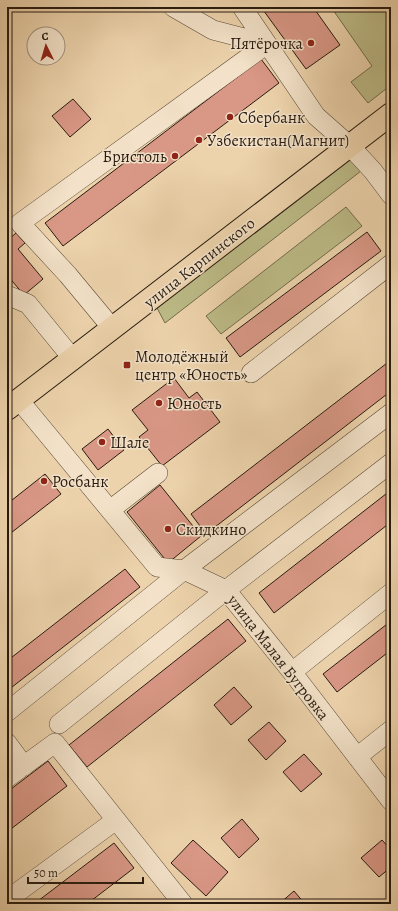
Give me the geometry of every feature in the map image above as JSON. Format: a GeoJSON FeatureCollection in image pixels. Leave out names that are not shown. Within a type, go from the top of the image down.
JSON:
{"type":"FeatureCollection","features":[{"type":"Feature","properties":{"kind":"main road","name":"улица Карпинского"},"geometry":{"type":"LineString","coordinates":[[13,405],[391,114]]}},
{"type":"Feature","properties":{"kind":"street"},"geometry":{"type":"LineString","coordinates":[[173,7],[213,30],[267,44]]}},
{"type":"Feature","properties":{"kind":"street"},"geometry":{"type":"LineString","coordinates":[[242,7],[316,116],[350,146],[373,171],[391,196]]}},
{"type":"Feature","properties":{"kind":"street"},"geometry":{"type":"LineString","coordinates":[[112,328],[68,275],[20,223],[267,44]]}},
{"type":"Feature","properties":{"kind":"street"},"geometry":{"type":"LineString","coordinates":[[251,373],[391,264]]}},
{"type":"Feature","properties":{"kind":"street"},"geometry":{"type":"LineString","coordinates":[[7,294],[28,304],[73,359]]}},
{"type":"Feature","properties":{"kind":"street","name":"улица Малая Бугровка"},"geometry":{"type":"LineString","coordinates":[[13,405],[110,510],[157,567],[184,570],[226,590],[292,672],[391,801]]}},
{"type":"Feature","properties":{"kind":"street"},"geometry":{"type":"LineString","coordinates":[[7,712],[184,570],[391,413]]}},
{"type":"Feature","properties":{"kind":"street"},"geometry":{"type":"LineString","coordinates":[[59,724],[226,590],[391,463]]}},
{"type":"Feature","properties":{"kind":"street"},"geometry":{"type":"LineString","coordinates":[[110,510],[158,473]]}},
{"type":"Feature","properties":{"kind":"street"},"geometry":{"type":"LineString","coordinates":[[292,672],[391,593]]}},
{"type":"Feature","properties":{"kind":"street"},"geometry":{"type":"LineString","coordinates":[[357,757],[391,730]]}},
{"type":"Feature","properties":{"kind":"street"},"geometry":{"type":"LineString","coordinates":[[7,743],[24,766]]}},
{"type":"Feature","properties":{"kind":"street"},"geometry":{"type":"LineString","coordinates":[[7,778],[55,743],[178,902]]}},
{"type":"Feature","properties":{"kind":"street"},"geometry":{"type":"LineString","coordinates":[[7,900],[116,820]]}},
{"type":"Feature","properties":{"kind":"shaded area"},"geometry":{"type":"Polygon","coordinates":[[[331,7],[391,7],[391,85],[368,103],[351,82],[372,66],[331,7]]]}},
{"type":"Feature","properties":{"kind":"shaded area"},"geometry":{"type":"Polygon","coordinates":[[[350,159],[361,171],[165,323],[157,308],[350,159]]]}},
{"type":"Feature","properties":{"kind":"shaded area"},"geometry":{"type":"Polygon","coordinates":[[[346,207],[362,226],[221,334],[206,316],[346,207]]]}},
{"type":"Feature","properties":{"kind":"building"},"geometry":{"type":"Polygon","coordinates":[[[261,7],[313,7],[340,45],[306,69],[261,7]]]}},
{"type":"Feature","properties":{"kind":"building"},"geometry":{"type":"Polygon","coordinates":[[[261,59],[279,83],[63,246],[45,223],[261,59]]]}},
{"type":"Feature","properties":{"kind":"building"},"geometry":{"type":"Polygon","coordinates":[[[73,99],[91,119],[70,137],[52,116],[73,99]]]}},
{"type":"Feature","properties":{"kind":"building"},"geometry":{"type":"Polygon","coordinates":[[[367,232],[381,251],[240,357],[226,338],[367,232]]]}},
{"type":"Feature","properties":{"kind":"building"},"geometry":{"type":"Polygon","coordinates":[[[16,233],[25,243],[18,249],[43,279],[24,295],[7,275],[7,241],[16,233]]]}},
{"type":"Feature","properties":{"kind":"building"},"geometry":{"type":"Polygon","coordinates":[[[391,360],[391,391],[206,534],[191,514],[391,360]]]}},
{"type":"Feature","properties":{"kind":"building"},"geometry":{"type":"Polygon","coordinates":[[[174,378],[189,398],[197,392],[220,422],[162,466],[139,437],[148,430],[132,410],[174,378]]]}},
{"type":"Feature","properties":{"kind":"building"},"geometry":{"type":"Polygon","coordinates":[[[108,429],[124,450],[98,470],[82,449],[108,429]]]}},
{"type":"Feature","properties":{"kind":"building"},"geometry":{"type":"Polygon","coordinates":[[[45,474],[61,494],[7,536],[7,504],[45,474]]]}},
{"type":"Feature","properties":{"kind":"building"},"geometry":{"type":"Polygon","coordinates":[[[160,485],[201,536],[168,563],[127,512],[160,485]]]}},
{"type":"Feature","properties":{"kind":"building"},"geometry":{"type":"Polygon","coordinates":[[[391,490],[391,522],[274,613],[259,593],[391,490]]]}},
{"type":"Feature","properties":{"kind":"building"},"geometry":{"type":"Polygon","coordinates":[[[125,569],[140,587],[7,691],[7,661],[125,569]]]}},
{"type":"Feature","properties":{"kind":"building"},"geometry":{"type":"Polygon","coordinates":[[[228,619],[246,641],[87,767],[69,745],[228,619]]]}},
{"type":"Feature","properties":{"kind":"building"},"geometry":{"type":"Polygon","coordinates":[[[391,621],[391,650],[337,692],[323,674],[391,621]]]}},
{"type":"Feature","properties":{"kind":"building"},"geometry":{"type":"Polygon","coordinates":[[[234,687],[252,707],[231,725],[214,705],[234,687]]]}},
{"type":"Feature","properties":{"kind":"building"},"geometry":{"type":"Polygon","coordinates":[[[269,722],[286,741],[266,760],[248,740],[269,722]]]}},
{"type":"Feature","properties":{"kind":"building"},"geometry":{"type":"Polygon","coordinates":[[[304,754],[322,774],[301,792],[283,772],[304,754]]]}},
{"type":"Feature","properties":{"kind":"building"},"geometry":{"type":"Polygon","coordinates":[[[48,761],[67,786],[7,832],[7,792],[48,761]]]}},
{"type":"Feature","properties":{"kind":"building"},"geometry":{"type":"Polygon","coordinates":[[[242,819],[259,839],[239,858],[221,838],[242,819]]]}},
{"type":"Feature","properties":{"kind":"building"},"geometry":{"type":"Polygon","coordinates":[[[193,840],[228,872],[206,896],[171,863],[193,840]]]}},
{"type":"Feature","properties":{"kind":"building"},"geometry":{"type":"Polygon","coordinates":[[[382,840],[391,850],[391,867],[379,877],[361,858],[382,840]]]}},
{"type":"Feature","properties":{"kind":"building"},"geometry":{"type":"Polygon","coordinates":[[[114,843],[134,868],[87,904],[34,904],[114,843]]]}},
{"type":"Feature","properties":{"kind":"building"},"geometry":{"type":"Polygon","coordinates":[[[294,891],[305,904],[279,904],[294,891]]]}},
{"type":"Feature","properties":{"kind":"place","name":"Пятёрочка"},"geometry":{"type":"Point","coordinates":[311,43]}},
{"type":"Feature","properties":{"kind":"place","name":"Сбербанк"},"geometry":{"type":"Point","coordinates":[230,117]}},
{"type":"Feature","properties":{"kind":"place","name":"Узбекистан(Магнит)"},"geometry":{"type":"Point","coordinates":[199,140]}},
{"type":"Feature","properties":{"kind":"place","name":"Бристоль"},"geometry":{"type":"Point","coordinates":[175,156]}},
{"type":"Feature","properties":{"kind":"place","name":"Молодёжный центр «Юность»"},"geometry":{"type":"Point","coordinates":[127,365]}},
{"type":"Feature","properties":{"kind":"place","name":"Юность"},"geometry":{"type":"Point","coordinates":[159,403]}},
{"type":"Feature","properties":{"kind":"place","name":"Шале"},"geometry":{"type":"Point","coordinates":[102,442]}},
{"type":"Feature","properties":{"kind":"place","name":"Росбанк"},"geometry":{"type":"Point","coordinates":[44,481]}},
{"type":"Feature","properties":{"kind":"place","name":"Скидкино"},"geometry":{"type":"Point","coordinates":[168,529]}}]}
